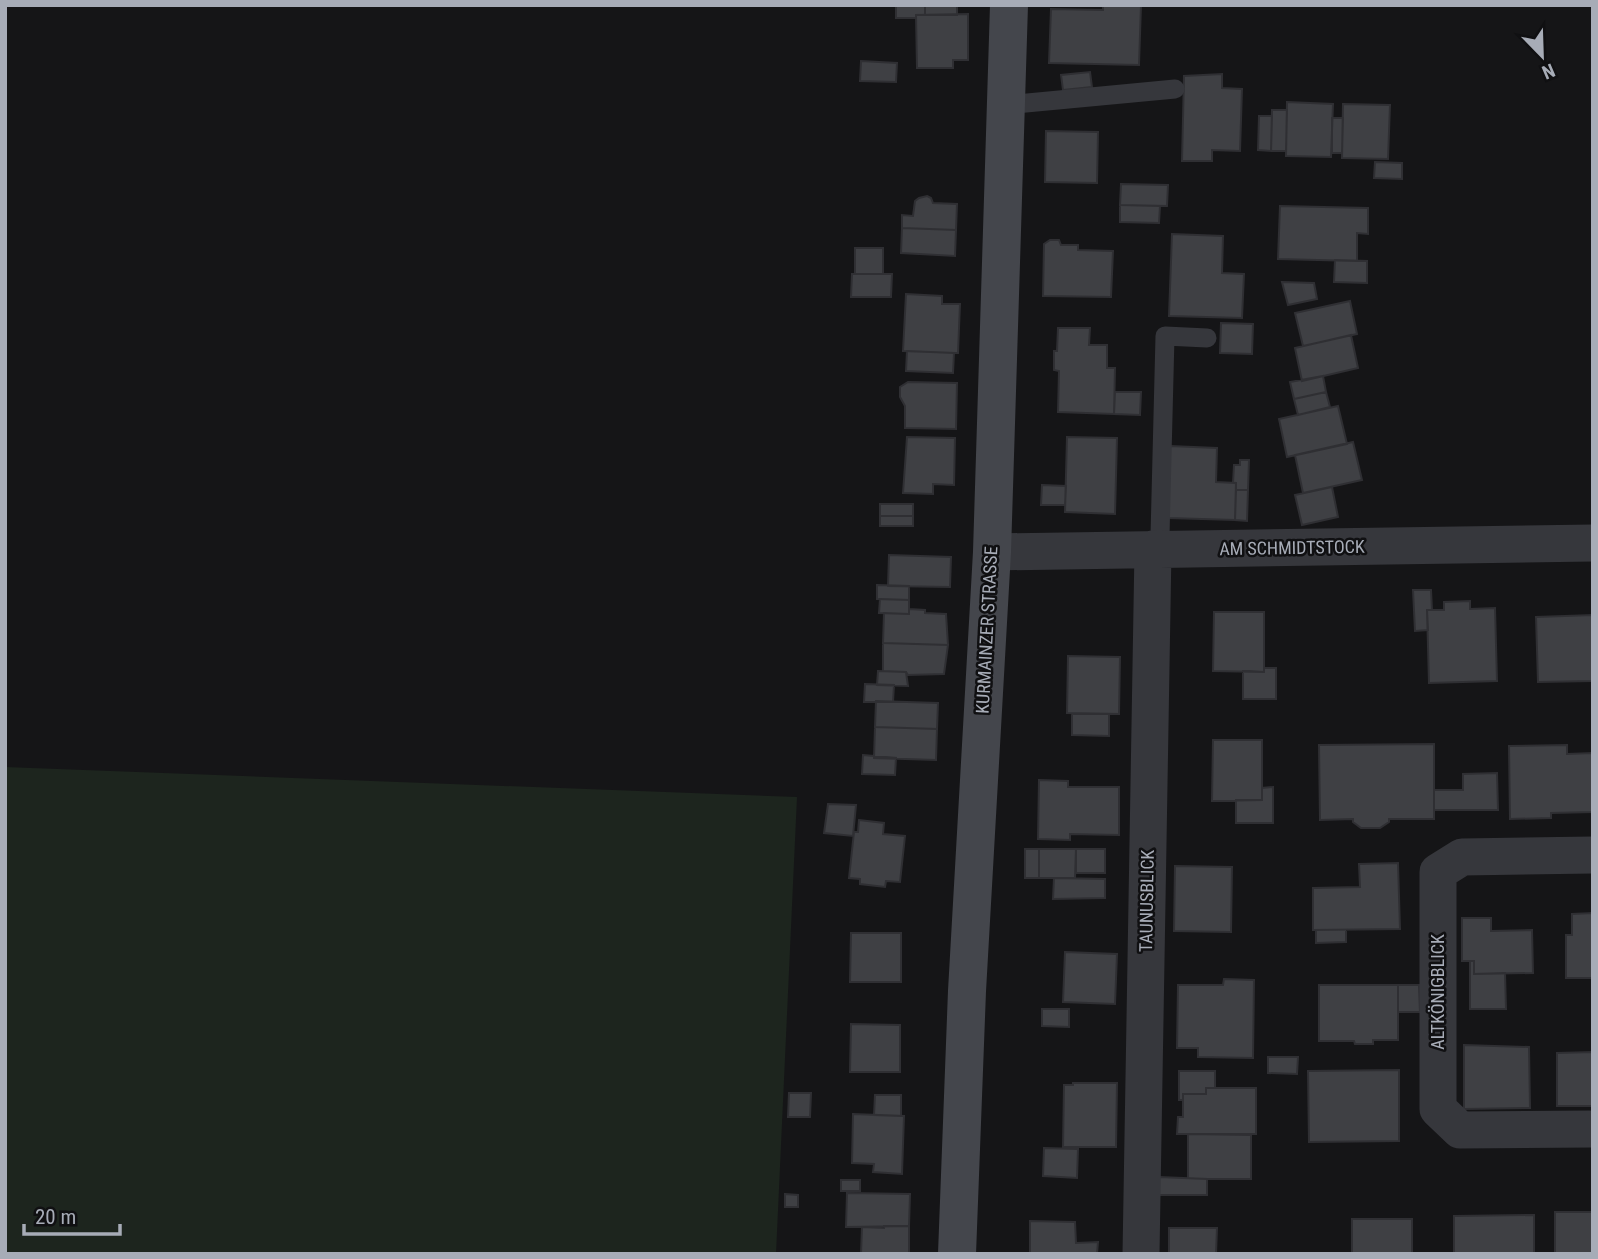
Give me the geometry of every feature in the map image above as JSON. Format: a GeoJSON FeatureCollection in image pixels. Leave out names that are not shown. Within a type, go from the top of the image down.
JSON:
{"type":"FeatureCollection","features":[{"type":"Feature","properties":{"kind":"main road","name":"KURMAINZER STRASSE"},"geometry":{"type":"LineString","coordinates":[[957,1254],[967,1005],[992,552],[1009,5]]}},
{"type":"Feature","properties":{"kind":"street","name":"AM SCHMIDTSTOCK"},"geometry":{"type":"LineString","coordinates":[[992,552],[1593,543]]}},
{"type":"Feature","properties":{"kind":"street","name":"TAUNUSBLICK"},"geometry":{"type":"LineString","coordinates":[[1141,1254],[1153,549]]}},
{"type":"Feature","properties":{"kind":"street","name":"ALTKÖNIGBLICK"},"geometry":{"type":"LineString","coordinates":[[1593,855],[1462,857],[1438,872],[1438,1109],[1460,1130],[1593,1129]]}},
{"type":"Feature","properties":{"kind":"lane"},"geometry":{"type":"LineString","coordinates":[[1006,105],[1175,89]]}},
{"type":"Feature","properties":{"kind":"lane"},"geometry":{"type":"LineString","coordinates":[[1153,549],[1160,536],[1165,336],[1208,338]]}},
{"type":"Feature","properties":{"kind":"shaded area"},"geometry":{"type":"Polygon","coordinates":[[[5,767],[797,797],[776,1254],[5,1254],[5,767]]]}},
{"type":"Feature","properties":{"kind":"building"},"geometry":{"type":"Polygon","coordinates":[[[896,5],[925,5],[925,15],[896,18],[896,5]]]}},
{"type":"Feature","properties":{"kind":"building"},"geometry":{"type":"Polygon","coordinates":[[[925,5],[957,5],[957,15],[925,15],[925,5]]]}},
{"type":"Feature","properties":{"kind":"building"},"geometry":{"type":"Polygon","coordinates":[[[1103,5],[1141,5],[1139,65],[1049,63],[1051,9],[1103,10],[1103,5]]]}},
{"type":"Feature","properties":{"kind":"building"},"geometry":{"type":"Polygon","coordinates":[[[968,14],[968,60],[953,60],[953,68],[917,68],[916,15],[968,14]]]}},
{"type":"Feature","properties":{"kind":"building"},"geometry":{"type":"Polygon","coordinates":[[[861,61],[897,63],[896,82],[860,81],[861,61]]]}},
{"type":"Feature","properties":{"kind":"building"},"geometry":{"type":"Polygon","coordinates":[[[1090,72],[1092,87],[1063,90],[1061,75],[1090,72]]]}},
{"type":"Feature","properties":{"kind":"building"},"geometry":{"type":"Polygon","coordinates":[[[1222,74],[1222,88],[1242,89],[1240,151],[1212,150],[1212,161],[1182,161],[1184,76],[1222,74]]]}},
{"type":"Feature","properties":{"kind":"building"},"geometry":{"type":"Polygon","coordinates":[[[1287,102],[1333,104],[1331,157],[1286,156],[1287,102]]]}},
{"type":"Feature","properties":{"kind":"building"},"geometry":{"type":"Polygon","coordinates":[[[1343,104],[1390,105],[1388,159],[1342,158],[1343,104]]]}},
{"type":"Feature","properties":{"kind":"building"},"geometry":{"type":"Polygon","coordinates":[[[1272,110],[1287,110],[1286,151],[1271,151],[1272,110]]]}},
{"type":"Feature","properties":{"kind":"building"},"geometry":{"type":"Polygon","coordinates":[[[1259,116],[1272,116],[1271,151],[1258,150],[1259,116]]]}},
{"type":"Feature","properties":{"kind":"building"},"geometry":{"type":"Polygon","coordinates":[[[1332,118],[1343,118],[1342,153],[1332,153],[1332,118]]]}},
{"type":"Feature","properties":{"kind":"building"},"geometry":{"type":"Polygon","coordinates":[[[1046,131],[1098,132],[1097,183],[1045,182],[1046,131]]]}},
{"type":"Feature","properties":{"kind":"building"},"geometry":{"type":"Polygon","coordinates":[[[1375,162],[1402,163],[1402,179],[1374,178],[1375,162]]]}},
{"type":"Feature","properties":{"kind":"building"},"geometry":{"type":"Polygon","coordinates":[[[1121,184],[1168,185],[1167,206],[1120,205],[1121,184]]]}},
{"type":"Feature","properties":{"kind":"building"},"geometry":{"type":"Polygon","coordinates":[[[927,196],[933,203],[957,204],[956,230],[902,228],[902,215],[913,216],[915,201],[927,196]]]}},
{"type":"Feature","properties":{"kind":"building"},"geometry":{"type":"Polygon","coordinates":[[[1120,205],[1160,206],[1159,223],[1120,222],[1120,205]]]}},
{"type":"Feature","properties":{"kind":"building"},"geometry":{"type":"Polygon","coordinates":[[[1280,206],[1368,208],[1368,234],[1357,233],[1357,261],[1278,259],[1280,206]]]}},
{"type":"Feature","properties":{"kind":"building"},"geometry":{"type":"Polygon","coordinates":[[[902,228],[956,230],[955,256],[901,253],[902,228]]]}},
{"type":"Feature","properties":{"kind":"building"},"geometry":{"type":"Polygon","coordinates":[[[1172,234],[1223,236],[1222,273],[1244,274],[1242,318],[1169,316],[1172,234]]]}},
{"type":"Feature","properties":{"kind":"building"},"geometry":{"type":"Polygon","coordinates":[[[1050,240],[1059,240],[1061,245],[1078,245],[1078,250],[1113,251],[1111,297],[1043,296],[1044,244],[1050,240]]]}},
{"type":"Feature","properties":{"kind":"building"},"geometry":{"type":"Polygon","coordinates":[[[855,248],[883,248],[883,274],[855,274],[855,248]]]}},
{"type":"Feature","properties":{"kind":"building"},"geometry":{"type":"Polygon","coordinates":[[[1335,260],[1367,261],[1367,283],[1334,282],[1335,260]]]}},
{"type":"Feature","properties":{"kind":"building"},"geometry":{"type":"Polygon","coordinates":[[[852,274],[892,274],[891,297],[851,297],[852,274]]]}},
{"type":"Feature","properties":{"kind":"building"},"geometry":{"type":"Polygon","coordinates":[[[1282,282],[1314,283],[1317,299],[1288,305],[1282,282]]]}},
{"type":"Feature","properties":{"kind":"building"},"geometry":{"type":"Polygon","coordinates":[[[906,294],[942,296],[942,304],[960,304],[958,353],[903,351],[906,294]]]}},
{"type":"Feature","properties":{"kind":"building"},"geometry":{"type":"Polygon","coordinates":[[[1350,301],[1357,334],[1303,346],[1295,313],[1350,301]]]}},
{"type":"Feature","properties":{"kind":"building"},"geometry":{"type":"Polygon","coordinates":[[[1221,323],[1253,324],[1252,354],[1220,353],[1221,323]]]}},
{"type":"Feature","properties":{"kind":"building"},"geometry":{"type":"Polygon","coordinates":[[[1058,328],[1090,328],[1089,345],[1107,345],[1107,368],[1115,368],[1114,414],[1058,412],[1059,371],[1054,370],[1054,351],[1057,351],[1058,328]]]}},
{"type":"Feature","properties":{"kind":"building"},"geometry":{"type":"Polygon","coordinates":[[[1351,335],[1358,368],[1302,381],[1295,348],[1351,335]]]}},
{"type":"Feature","properties":{"kind":"building"},"geometry":{"type":"Polygon","coordinates":[[[907,351],[954,353],[953,373],[906,371],[907,351]]]}},
{"type":"Feature","properties":{"kind":"building"},"geometry":{"type":"Polygon","coordinates":[[[1323,376],[1326,392],[1294,399],[1290,382],[1323,376]]]}},
{"type":"Feature","properties":{"kind":"building"},"geometry":{"type":"Polygon","coordinates":[[[908,382],[957,383],[956,429],[905,428],[905,406],[900,397],[900,387],[908,382]]]}},
{"type":"Feature","properties":{"kind":"building"},"geometry":{"type":"Polygon","coordinates":[[[1115,392],[1141,392],[1140,415],[1114,414],[1115,392]]]}},
{"type":"Feature","properties":{"kind":"building"},"geometry":{"type":"Polygon","coordinates":[[[1326,392],[1330,407],[1298,415],[1294,399],[1326,392]]]}},
{"type":"Feature","properties":{"kind":"building"},"geometry":{"type":"Polygon","coordinates":[[[1338,406],[1347,444],[1287,457],[1279,419],[1338,406]]]}},
{"type":"Feature","properties":{"kind":"building"},"geometry":{"type":"Polygon","coordinates":[[[907,437],[955,438],[954,485],[933,484],[933,494],[903,493],[907,437]]]}},
{"type":"Feature","properties":{"kind":"building"},"geometry":{"type":"Polygon","coordinates":[[[1067,437],[1117,438],[1115,514],[1065,512],[1067,437]]]}},
{"type":"Feature","properties":{"kind":"building"},"geometry":{"type":"Polygon","coordinates":[[[1353,442],[1362,480],[1303,493],[1295,455],[1353,442]]]}},
{"type":"Feature","properties":{"kind":"building"},"geometry":{"type":"Polygon","coordinates":[[[1170,446],[1217,448],[1216,482],[1236,483],[1235,520],[1168,518],[1170,446]]]}},
{"type":"Feature","properties":{"kind":"building"},"geometry":{"type":"Polygon","coordinates":[[[1240,460],[1249,460],[1248,490],[1236,490],[1236,483],[1233,483],[1234,465],[1240,465],[1240,460]]]}},
{"type":"Feature","properties":{"kind":"building"},"geometry":{"type":"Polygon","coordinates":[[[1042,485],[1066,486],[1065,505],[1041,505],[1042,485]]]}},
{"type":"Feature","properties":{"kind":"building"},"geometry":{"type":"Polygon","coordinates":[[[1332,487],[1338,517],[1302,525],[1295,495],[1332,487]]]}},
{"type":"Feature","properties":{"kind":"building"},"geometry":{"type":"Polygon","coordinates":[[[1236,490],[1248,490],[1247,521],[1235,520],[1236,490]]]}},
{"type":"Feature","properties":{"kind":"building"},"geometry":{"type":"Polygon","coordinates":[[[880,504],[913,504],[913,516],[880,516],[880,504]]]}},
{"type":"Feature","properties":{"kind":"building"},"geometry":{"type":"Polygon","coordinates":[[[880,516],[913,516],[913,526],[880,526],[880,516]]]}},
{"type":"Feature","properties":{"kind":"building"},"geometry":{"type":"Polygon","coordinates":[[[889,555],[951,557],[950,587],[888,586],[889,555]]]}},
{"type":"Feature","properties":{"kind":"building"},"geometry":{"type":"Polygon","coordinates":[[[877,585],[909,586],[909,600],[877,599],[877,585]]]}},
{"type":"Feature","properties":{"kind":"building"},"geometry":{"type":"Polygon","coordinates":[[[1413,590],[1431,590],[1432,610],[1427,610],[1428,630],[1415,631],[1413,590]]]}},
{"type":"Feature","properties":{"kind":"building"},"geometry":{"type":"Polygon","coordinates":[[[880,599],[909,600],[909,614],[879,613],[880,599]]]}},
{"type":"Feature","properties":{"kind":"building"},"geometry":{"type":"Polygon","coordinates":[[[1470,601],[1470,609],[1495,608],[1497,681],[1429,683],[1427,610],[1444,610],[1444,602],[1470,601]]]}},
{"type":"Feature","properties":{"kind":"building"},"geometry":{"type":"Polygon","coordinates":[[[909,609],[946,614],[948,645],[883,643],[884,613],[909,614],[909,609]]]}},
{"type":"Feature","properties":{"kind":"building"},"geometry":{"type":"Polygon","coordinates":[[[1214,612],[1264,612],[1264,672],[1213,671],[1214,612]]]}},
{"type":"Feature","properties":{"kind":"building"},"geometry":{"type":"Polygon","coordinates":[[[1593,615],[1593,681],[1538,682],[1536,617],[1593,615]]]}},
{"type":"Feature","properties":{"kind":"building"},"geometry":{"type":"Polygon","coordinates":[[[883,643],[948,645],[944,674],[908,675],[906,672],[883,671],[883,643]]]}},
{"type":"Feature","properties":{"kind":"building"},"geometry":{"type":"Polygon","coordinates":[[[1068,656],[1120,657],[1119,714],[1067,713],[1068,656]]]}},
{"type":"Feature","properties":{"kind":"building"},"geometry":{"type":"Polygon","coordinates":[[[1264,668],[1276,668],[1276,699],[1243,699],[1243,671],[1264,672],[1264,668]]]}},
{"type":"Feature","properties":{"kind":"building"},"geometry":{"type":"Polygon","coordinates":[[[878,671],[906,672],[908,686],[877,685],[878,671]]]}},
{"type":"Feature","properties":{"kind":"building"},"geometry":{"type":"Polygon","coordinates":[[[865,684],[894,685],[893,702],[864,702],[865,684]]]}},
{"type":"Feature","properties":{"kind":"building"},"geometry":{"type":"Polygon","coordinates":[[[876,701],[938,703],[937,729],[875,727],[876,701]]]}},
{"type":"Feature","properties":{"kind":"building"},"geometry":{"type":"Polygon","coordinates":[[[1072,714],[1109,714],[1109,736],[1072,735],[1072,714]]]}},
{"type":"Feature","properties":{"kind":"building"},"geometry":{"type":"Polygon","coordinates":[[[875,727],[937,729],[936,760],[874,758],[875,727]]]}},
{"type":"Feature","properties":{"kind":"building"},"geometry":{"type":"Polygon","coordinates":[[[1213,740],[1262,740],[1262,800],[1212,801],[1213,740]]]}},
{"type":"Feature","properties":{"kind":"building"},"geometry":{"type":"Polygon","coordinates":[[[1434,744],[1434,819],[1389,819],[1389,822],[1380,828],[1361,828],[1353,819],[1320,820],[1319,745],[1434,744]]]}},
{"type":"Feature","properties":{"kind":"building"},"geometry":{"type":"Polygon","coordinates":[[[1567,745],[1567,754],[1593,753],[1593,812],[1551,813],[1551,818],[1510,819],[1509,746],[1567,745]]]}},
{"type":"Feature","properties":{"kind":"building"},"geometry":{"type":"Polygon","coordinates":[[[863,755],[896,758],[895,775],[862,774],[863,755]]]}},
{"type":"Feature","properties":{"kind":"building"},"geometry":{"type":"Polygon","coordinates":[[[1497,773],[1498,810],[1434,810],[1434,790],[1463,790],[1463,774],[1497,773]]]}},
{"type":"Feature","properties":{"kind":"building"},"geometry":{"type":"Polygon","coordinates":[[[1039,780],[1068,781],[1068,787],[1119,787],[1119,835],[1070,834],[1070,840],[1038,839],[1039,780]]]}},
{"type":"Feature","properties":{"kind":"building"},"geometry":{"type":"Polygon","coordinates":[[[1273,787],[1273,823],[1236,823],[1236,800],[1262,800],[1262,788],[1273,787]]]}},
{"type":"Feature","properties":{"kind":"building"},"geometry":{"type":"Polygon","coordinates":[[[828,804],[856,805],[853,836],[824,833],[828,804]]]}},
{"type":"Feature","properties":{"kind":"building"},"geometry":{"type":"Polygon","coordinates":[[[859,820],[884,823],[883,834],[905,836],[900,882],[886,881],[885,887],[860,884],[860,879],[849,878],[854,832],[858,832],[859,820]]]}},
{"type":"Feature","properties":{"kind":"building"},"geometry":{"type":"Polygon","coordinates":[[[1025,849],[1039,849],[1039,878],[1025,878],[1025,849]]]}},
{"type":"Feature","properties":{"kind":"building"},"geometry":{"type":"Polygon","coordinates":[[[1039,849],[1076,849],[1075,878],[1039,878],[1039,849]]]}},
{"type":"Feature","properties":{"kind":"building"},"geometry":{"type":"Polygon","coordinates":[[[1076,849],[1105,849],[1105,873],[1076,873],[1076,849]]]}},
{"type":"Feature","properties":{"kind":"building"},"geometry":{"type":"Polygon","coordinates":[[[1398,863],[1400,929],[1313,930],[1313,888],[1360,887],[1359,864],[1398,863]]]}},
{"type":"Feature","properties":{"kind":"building"},"geometry":{"type":"Polygon","coordinates":[[[1175,866],[1232,867],[1231,932],[1174,931],[1175,866]]]}},
{"type":"Feature","properties":{"kind":"building"},"geometry":{"type":"Polygon","coordinates":[[[1054,878],[1105,879],[1105,898],[1053,899],[1054,878]]]}},
{"type":"Feature","properties":{"kind":"building"},"geometry":{"type":"Polygon","coordinates":[[[1593,913],[1593,978],[1566,978],[1566,935],[1572,935],[1572,914],[1593,913]]]}},
{"type":"Feature","properties":{"kind":"building"},"geometry":{"type":"Polygon","coordinates":[[[1462,918],[1491,918],[1491,931],[1532,930],[1533,973],[1474,974],[1474,961],[1462,961],[1462,918]]]}},
{"type":"Feature","properties":{"kind":"building"},"geometry":{"type":"Polygon","coordinates":[[[1316,930],[1346,930],[1346,942],[1316,943],[1316,930]]]}},
{"type":"Feature","properties":{"kind":"building"},"geometry":{"type":"Polygon","coordinates":[[[851,933],[901,933],[901,982],[850,982],[851,933]]]}},
{"type":"Feature","properties":{"kind":"building"},"geometry":{"type":"Polygon","coordinates":[[[1065,952],[1117,954],[1115,1004],[1063,1002],[1065,952]]]}},
{"type":"Feature","properties":{"kind":"building"},"geometry":{"type":"Polygon","coordinates":[[[1470,961],[1474,961],[1474,974],[1505,973],[1506,1009],[1470,1009],[1470,961]]]}},
{"type":"Feature","properties":{"kind":"building"},"geometry":{"type":"Polygon","coordinates":[[[1224,979],[1254,980],[1253,1058],[1198,1057],[1198,1048],[1177,1048],[1178,985],[1223,985],[1224,979]]]}},
{"type":"Feature","properties":{"kind":"building"},"geometry":{"type":"Polygon","coordinates":[[[1319,985],[1398,985],[1398,1040],[1373,1040],[1373,1044],[1319,1041],[1319,985]]]}},
{"type":"Feature","properties":{"kind":"building"},"geometry":{"type":"Polygon","coordinates":[[[1398,985],[1419,985],[1420,1012],[1398,1012],[1398,985]]]}},
{"type":"Feature","properties":{"kind":"building"},"geometry":{"type":"Polygon","coordinates":[[[1042,1009],[1069,1009],[1069,1027],[1042,1026],[1042,1009]]]}},
{"type":"Feature","properties":{"kind":"building"},"geometry":{"type":"Polygon","coordinates":[[[851,1024],[900,1025],[900,1072],[850,1072],[851,1024]]]}},
{"type":"Feature","properties":{"kind":"building"},"geometry":{"type":"Polygon","coordinates":[[[1464,1045],[1529,1047],[1530,1108],[1464,1109],[1464,1045]]]}},
{"type":"Feature","properties":{"kind":"building"},"geometry":{"type":"Polygon","coordinates":[[[1593,1052],[1593,1106],[1557,1106],[1557,1053],[1593,1052]]]}},
{"type":"Feature","properties":{"kind":"building"},"geometry":{"type":"Polygon","coordinates":[[[1268,1057],[1298,1057],[1297,1074],[1268,1073],[1268,1057]]]}},
{"type":"Feature","properties":{"kind":"building"},"geometry":{"type":"Polygon","coordinates":[[[1399,1070],[1399,1141],[1309,1142],[1308,1071],[1399,1070]]]}},
{"type":"Feature","properties":{"kind":"building"},"geometry":{"type":"Polygon","coordinates":[[[1179,1071],[1215,1071],[1215,1088],[1206,1088],[1206,1094],[1183,1094],[1183,1100],[1179,1100],[1179,1071]]]}},
{"type":"Feature","properties":{"kind":"building"},"geometry":{"type":"Polygon","coordinates":[[[1117,1083],[1116,1147],[1063,1147],[1064,1085],[1117,1083]]]}},
{"type":"Feature","properties":{"kind":"building"},"geometry":{"type":"Polygon","coordinates":[[[1206,1088],[1256,1088],[1256,1134],[1177,1134],[1178,1117],[1183,1117],[1183,1094],[1206,1094],[1206,1088]]]}},
{"type":"Feature","properties":{"kind":"building"},"geometry":{"type":"Polygon","coordinates":[[[789,1093],[811,1093],[810,1117],[788,1117],[789,1093]]]}},
{"type":"Feature","properties":{"kind":"building"},"geometry":{"type":"Polygon","coordinates":[[[875,1095],[901,1095],[901,1116],[874,1115],[875,1095]]]}},
{"type":"Feature","properties":{"kind":"building"},"geometry":{"type":"Polygon","coordinates":[[[853,1114],[904,1116],[902,1174],[873,1172],[874,1164],[852,1163],[853,1114]]]}},
{"type":"Feature","properties":{"kind":"building"},"geometry":{"type":"Polygon","coordinates":[[[1188,1134],[1251,1135],[1251,1179],[1188,1179],[1188,1134]]]}},
{"type":"Feature","properties":{"kind":"building"},"geometry":{"type":"Polygon","coordinates":[[[1044,1148],[1078,1149],[1077,1178],[1043,1176],[1044,1148]]]}},
{"type":"Feature","properties":{"kind":"building"},"geometry":{"type":"Polygon","coordinates":[[[1159,1177],[1207,1179],[1207,1195],[1159,1195],[1159,1177]]]}},
{"type":"Feature","properties":{"kind":"building"},"geometry":{"type":"Polygon","coordinates":[[[841,1180],[860,1180],[860,1191],[841,1191],[841,1180]]]}},
{"type":"Feature","properties":{"kind":"building"},"geometry":{"type":"Polygon","coordinates":[[[847,1193],[910,1194],[909,1226],[846,1227],[847,1193]]]}},
{"type":"Feature","properties":{"kind":"building"},"geometry":{"type":"Polygon","coordinates":[[[785,1194],[798,1195],[798,1207],[785,1207],[785,1194]]]}},
{"type":"Feature","properties":{"kind":"building"},"geometry":{"type":"Polygon","coordinates":[[[1555,1212],[1593,1212],[1593,1254],[1555,1254],[1555,1212]]]}},
{"type":"Feature","properties":{"kind":"building"},"geometry":{"type":"Polygon","coordinates":[[[1534,1215],[1534,1254],[1454,1254],[1454,1216],[1534,1215]]]}},
{"type":"Feature","properties":{"kind":"building"},"geometry":{"type":"Polygon","coordinates":[[[1352,1219],[1412,1219],[1412,1254],[1352,1254],[1352,1219]]]}},
{"type":"Feature","properties":{"kind":"building"},"geometry":{"type":"Polygon","coordinates":[[[1030,1221],[1075,1222],[1076,1243],[1098,1242],[1097,1254],[1030,1254],[1030,1221]]]}},
{"type":"Feature","properties":{"kind":"building"},"geometry":{"type":"Polygon","coordinates":[[[909,1226],[909,1254],[861,1254],[862,1227],[909,1226]]]}},
{"type":"Feature","properties":{"kind":"building"},"geometry":{"type":"Polygon","coordinates":[[[1169,1228],[1217,1228],[1216,1254],[1169,1254],[1169,1228]]]}}]}
